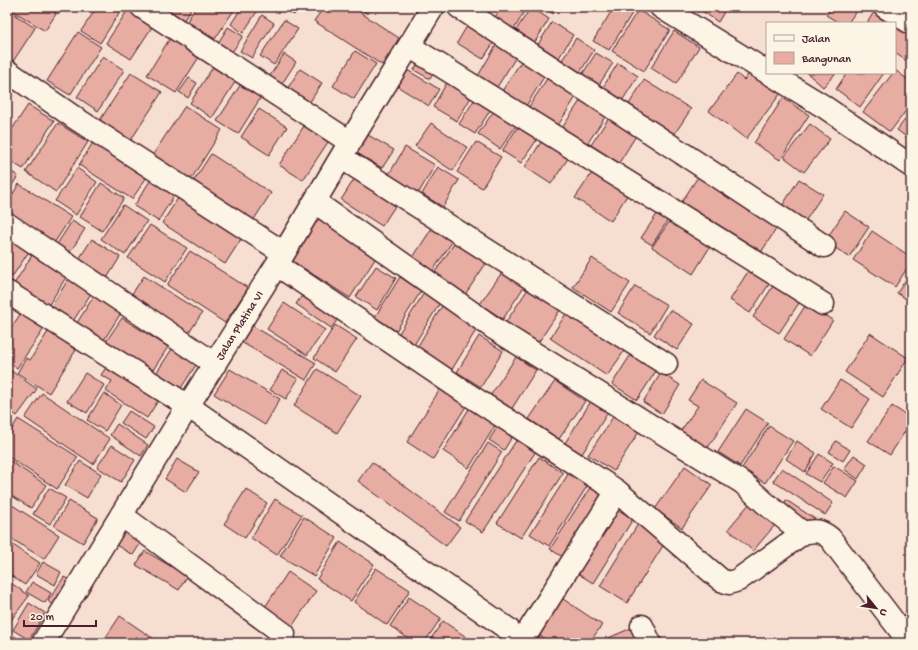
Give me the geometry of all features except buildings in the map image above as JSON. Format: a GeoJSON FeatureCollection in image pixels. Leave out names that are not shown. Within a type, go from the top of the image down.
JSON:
{"type":"FeatureCollection","features":[{"type":"Feature","properties":{"kind":"street"},"geometry":{"type":"LineString","coordinates":[[142,7],[346,150],[666,364]]}},
{"type":"Feature","properties":{"kind":"street","name":"Jalan Platina VI"},"geometry":{"type":"LineString","coordinates":[[43,643],[188,406],[281,259],[433,7]]}},
{"type":"Feature","properties":{"kind":"street"},"geometry":{"type":"LineString","coordinates":[[459,7],[824,246]]}},
{"type":"Feature","properties":{"kind":"street"},"geometry":{"type":"LineString","coordinates":[[661,7],[766,71]]}},
{"type":"Feature","properties":{"kind":"street"},"geometry":{"type":"LineString","coordinates":[[885,7],[911,23]]}},
{"type":"Feature","properties":{"kind":"street"},"geometry":{"type":"LineString","coordinates":[[410,46],[823,304]]}},
{"type":"Feature","properties":{"kind":"street"},"geometry":{"type":"LineString","coordinates":[[7,71],[281,259],[463,391],[617,491],[721,580],[729,583],[738,580],[803,533],[812,531],[822,532],[830,538],[910,643]]}},
{"type":"Feature","properties":{"kind":"street"},"geometry":{"type":"LineString","coordinates":[[771,74],[823,106],[911,166]]}},
{"type":"Feature","properties":{"kind":"street"},"geometry":{"type":"LineString","coordinates":[[315,202],[495,329],[743,483],[765,503],[803,533]]}},
{"type":"Feature","properties":{"kind":"street"},"geometry":{"type":"LineString","coordinates":[[7,224],[215,364]]}},
{"type":"Feature","properties":{"kind":"street"},"geometry":{"type":"LineString","coordinates":[[7,292],[188,406],[514,636],[617,491]]}},
{"type":"Feature","properties":{"kind":"street"},"geometry":{"type":"LineString","coordinates":[[121,515],[284,634]]}}]}
